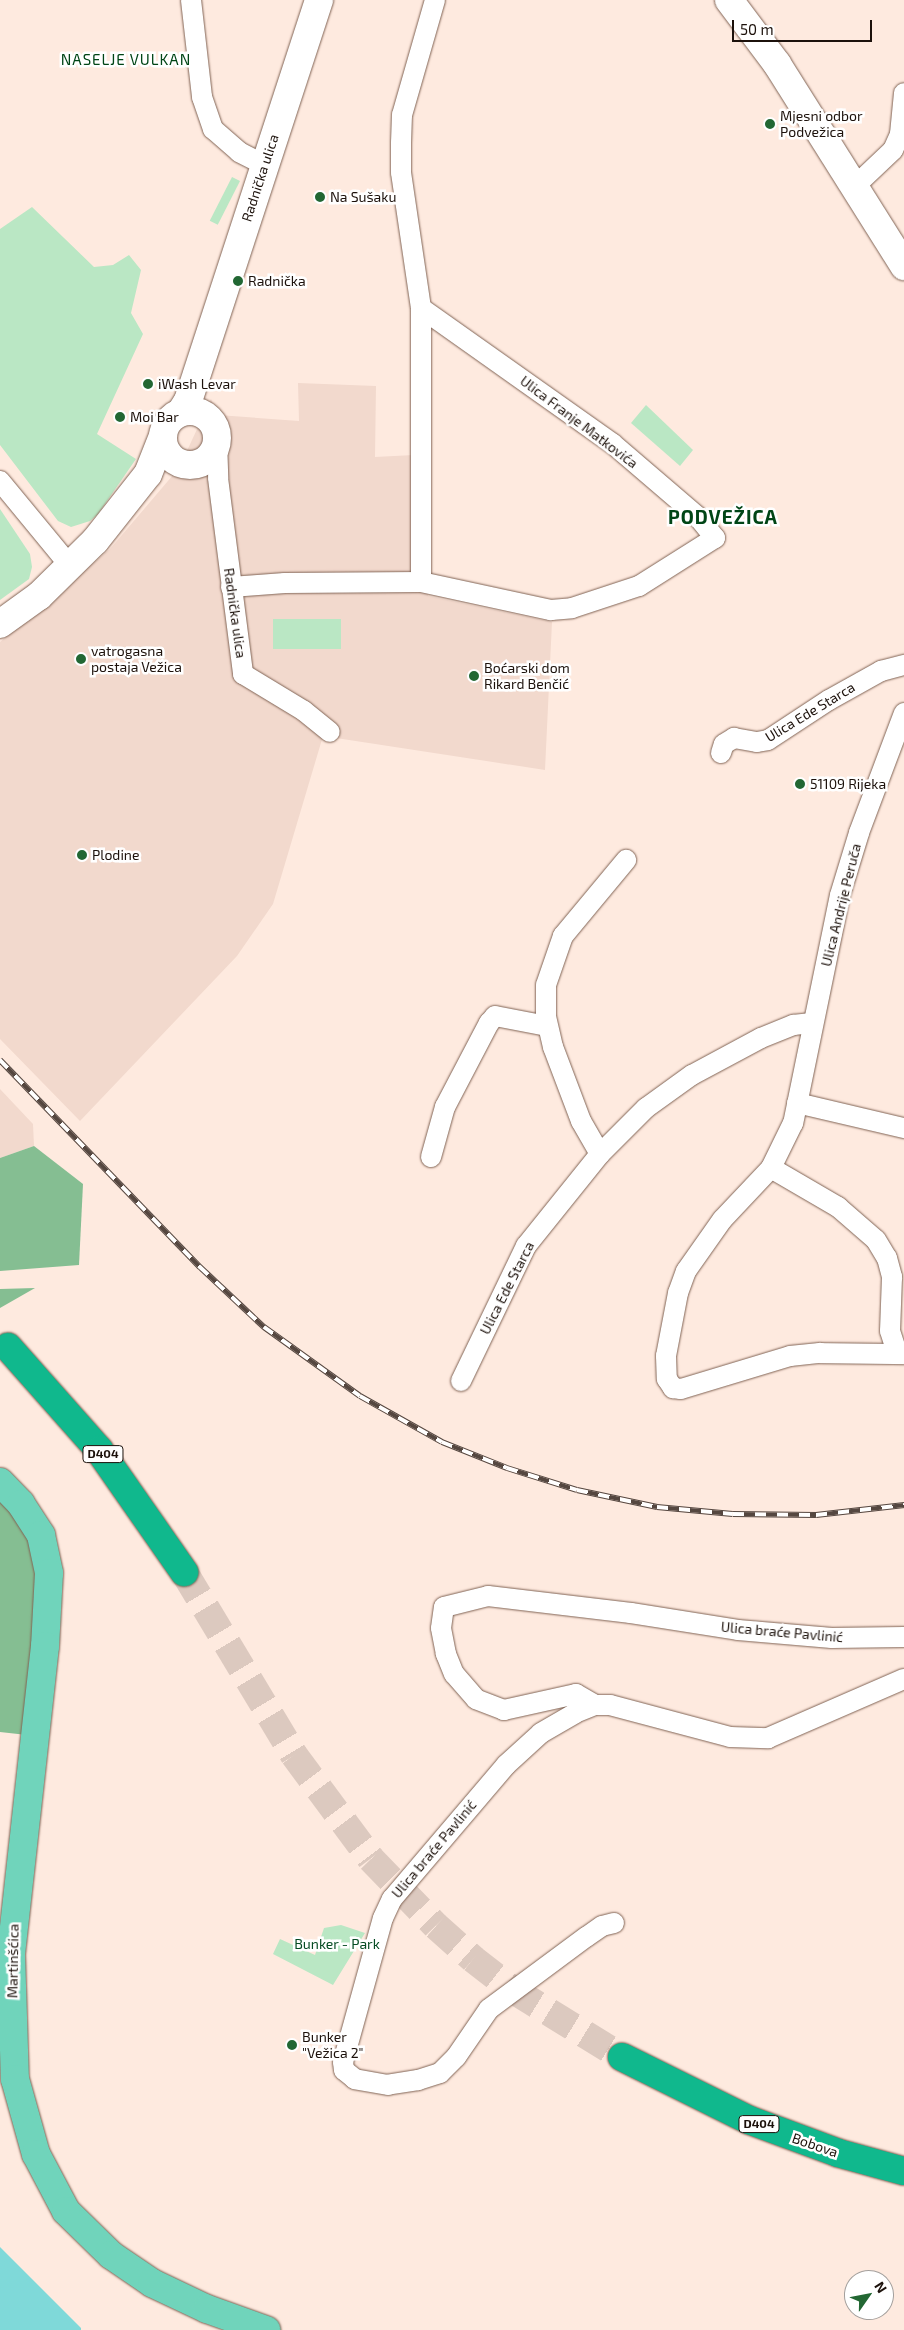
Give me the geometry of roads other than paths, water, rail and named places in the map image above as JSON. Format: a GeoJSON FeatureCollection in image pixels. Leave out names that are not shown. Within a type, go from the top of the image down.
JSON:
{"type":"FeatureCollection","features":[{"type":"Feature","properties":{"kind":"highway","name":"D404"},"geometry":{"type":"LineString","coordinates":[[8,1347],[99,1450],[184,1572]]}},
{"type":"Feature","properties":{"kind":"highway","name":"Bobova"},"geometry":{"type":"LineString","coordinates":[[622,2057],[749,2120],[838,2153],[904,2171]]}},
{"type":"Feature","properties":{"kind":"main road","name":"Radnička ulica"},"geometry":{"type":"LineString","coordinates":[[163,436],[166,451],[203,461],[216,428],[193,413],[201,356],[319,0]]}},
{"type":"Feature","properties":{"kind":"main road"},"geometry":{"type":"LineString","coordinates":[[729,0],[777,64],[904,266]]}},
{"type":"Feature","properties":{"kind":"main road"},"geometry":{"type":"LineString","coordinates":[[148,474],[166,425],[193,413]]}},
{"type":"Feature","properties":{"kind":"main road"},"geometry":{"type":"LineString","coordinates":[[0,624],[39,596],[95,541],[148,474],[167,460],[203,461]]}},
{"type":"Feature","properties":{"kind":"main road","name":"Martinšćica"},"geometry":{"type":"LineString","coordinates":[[0,1482],[21,1504],[41,1535],[49,1573],[45,1646],[10,1954],[15,2079],[36,2154],[66,2211],[111,2255],[152,2283],[207,2309],[266,2330]]}},
{"type":"Feature","properties":{"kind":"street"},"geometry":{"type":"LineString","coordinates":[[192,0],[202,98],[213,130],[239,152],[265,165]]}},
{"type":"Feature","properties":{"kind":"street"},"geometry":{"type":"LineString","coordinates":[[421,582],[421,308],[401,172],[400,143],[402,115],[435,0]]}},
{"type":"Feature","properties":{"kind":"street"},"geometry":{"type":"LineString","coordinates":[[855,186],[892,150],[900,134],[904,93]]}},
{"type":"Feature","properties":{"kind":"street","name":"Ulica Franje Matkovića"},"geometry":{"type":"LineString","coordinates":[[231,587],[285,583],[421,582],[551,610],[572,608],[639,586],[714,538],[697,516],[613,444],[421,308]]}},
{"type":"Feature","properties":{"kind":"street","name":"Radnička ulica"},"geometry":{"type":"LineString","coordinates":[[203,461],[231,587],[243,674],[304,711],[330,732]]}},
{"type":"Feature","properties":{"kind":"street"},"geometry":{"type":"LineString","coordinates":[[0,482],[70,566]]}},
{"type":"Feature","properties":{"kind":"street","name":"Ulica Ede Starca"},"geometry":{"type":"LineString","coordinates":[[720,752],[724,744],[734,738],[757,742],[768,740],[881,671],[904,664]]}},
{"type":"Feature","properties":{"kind":"street","name":"Ulica Andrije Peruča"},"geometry":{"type":"LineString","coordinates":[[771,1168],[838,1206],[876,1240],[887,1258],[892,1277],[890,1331],[901,1354],[790,1356],[681,1389],[673,1388],[667,1379],[666,1356],[678,1293],[686,1271],[722,1220],[771,1168],[793,1123],[812,1023],[840,895],[860,833],[904,713]]}},
{"type":"Feature","properties":{"kind":"street"},"geometry":{"type":"LineString","coordinates":[[600,1154],[580,1122],[547,1026],[546,985],[563,936],[626,860]]}},
{"type":"Feature","properties":{"kind":"street"},"geometry":{"type":"LineString","coordinates":[[431,1157],[444,1106],[489,1023],[495,1016],[547,1026]]}},
{"type":"Feature","properties":{"kind":"street","name":"Ulica Ede Starca"},"geometry":{"type":"LineString","coordinates":[[461,1381],[526,1246],[600,1154],[646,1108],[692,1075],[761,1038],[793,1025],[812,1023]]}},
{"type":"Feature","properties":{"kind":"street"},"geometry":{"type":"LineString","coordinates":[[797,1103],[904,1128]]}},
{"type":"Feature","properties":{"kind":"street","name":"Ulica braće Pavlinić"},"geometry":{"type":"LineString","coordinates":[[595,1706],[576,1694],[504,1710],[476,1699],[454,1674],[446,1654],[441,1628],[444,1607],[488,1596],[631,1613],[738,1630],[832,1638],[904,1637]]}},
{"type":"Feature","properties":{"kind":"street","name":"Ulica braće Pavlinić"},"geometry":{"type":"LineString","coordinates":[[614,1923],[602,1926],[586,1937],[489,2009],[456,2057],[440,2072],[418,2080],[388,2085],[355,2079],[344,2070],[343,2062],[383,1918],[392,1899],[506,1765],[540,1733],[575,1713],[595,1706],[628,1708],[698,1730],[757,1740],[802,1724],[904,1679]]}},
{"type":"Feature","properties":{"kind":"water"},"geometry":{"type":"Polygon","coordinates":[[[0,2247],[81,2328],[81,2330],[0,2330],[0,2247]]]}},
{"type":"Feature","properties":{"kind":"tunnel"},"geometry":{"type":"LineString","coordinates":[[184,1572],[294,1755],[371,1859],[436,1926],[473,1959],[513,1990],[622,2057]]}},
{"type":"Feature","properties":{"kind":"railway"},"geometry":{"type":"LineString","coordinates":[[0,1060],[200,1267],[264,1327],[360,1396],[442,1442],[507,1468],[577,1490],[657,1507],[733,1514],[816,1515],[904,1505]]}},
{"type":"Feature","properties":{"kind":"place","name":"Mjesni odbor Podvežica"},"geometry":{"type":"Point","coordinates":[770,124]}},
{"type":"Feature","properties":{"kind":"place","name":"Na Sušaku"},"geometry":{"type":"Point","coordinates":[320,197]}},
{"type":"Feature","properties":{"kind":"place","name":"Radnička"},"geometry":{"type":"Point","coordinates":[238,281]}},
{"type":"Feature","properties":{"kind":"place","name":"iWash Levar"},"geometry":{"type":"Point","coordinates":[148,384]}},
{"type":"Feature","properties":{"kind":"place","name":"Moi Bar"},"geometry":{"type":"Point","coordinates":[120,417]}},
{"type":"Feature","properties":{"kind":"place","name":"vatrogasna postaja Vežica"},"geometry":{"type":"Point","coordinates":[81,659]}},
{"type":"Feature","properties":{"kind":"place","name":"Boćarski dom Rikard Benčić"},"geometry":{"type":"Point","coordinates":[474,676]}},
{"type":"Feature","properties":{"kind":"place","name":"51109 Rijeka"},"geometry":{"type":"Point","coordinates":[800,784]}},
{"type":"Feature","properties":{"kind":"place","name":"Plodine"},"geometry":{"type":"Point","coordinates":[82,855]}},
{"type":"Feature","properties":{"kind":"place","name":"Bunker \"Vežica 2\""},"geometry":{"type":"Point","coordinates":[292,2045]}},
{"type":"Feature","properties":{"kind":"district","name":"NASELJE VULKAN"},"geometry":{"type":"Point","coordinates":[126,60]}},
{"type":"Feature","properties":{"kind":"district","name":"PODVEŽICA"},"geometry":{"type":"Point","coordinates":[723,517]}},
{"type":"Feature","properties":{"kind":"park label","name":"Bunker - Park"},"geometry":{"type":"Point","coordinates":[337,1944]}}]}
